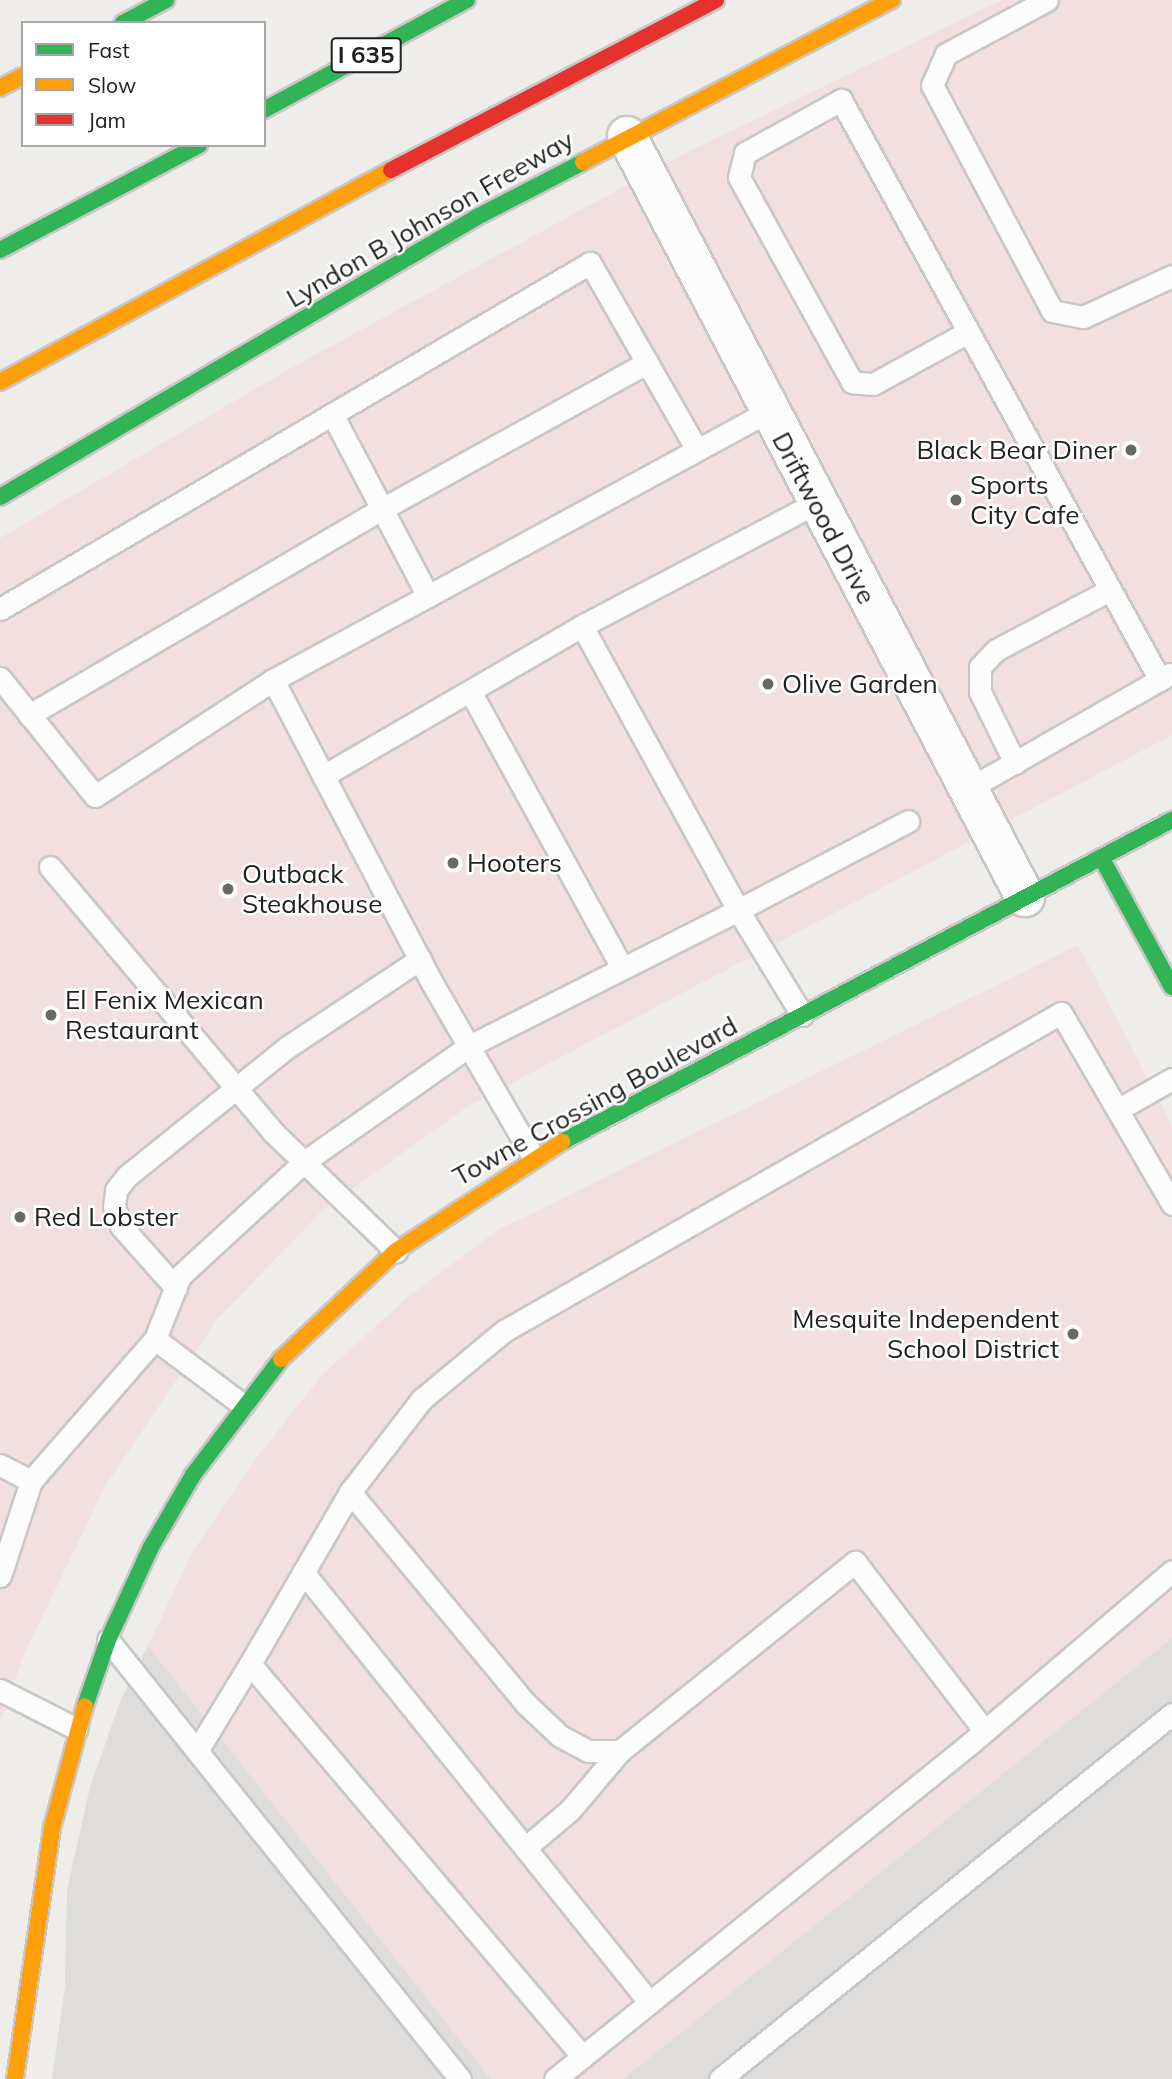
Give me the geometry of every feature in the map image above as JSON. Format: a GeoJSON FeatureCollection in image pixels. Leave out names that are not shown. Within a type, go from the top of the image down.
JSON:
{"type":"FeatureCollection","features":[{"type":"Feature","properties":{"kind":"main road"},"geometry":{"type":"LineString","coordinates":[[127,21],[166,0]]}},
{"type":"Feature","properties":{"kind":"main road","name":"I 635"},"geometry":{"type":"LineString","coordinates":[[266,109],[467,0]]}},
{"type":"Feature","properties":{"kind":"main road"},"geometry":{"type":"LineString","coordinates":[[0,382],[228,255],[716,0]]}},
{"type":"Feature","properties":{"kind":"main road","name":"Lyndon B Johnson Freeway"},"geometry":{"type":"LineString","coordinates":[[0,497],[477,217],[627,136],[892,0]]}},
{"type":"Feature","properties":{"kind":"main road"},"geometry":{"type":"LineString","coordinates":[[0,88],[21,77]]}},
{"type":"Feature","properties":{"kind":"main road"},"geometry":{"type":"LineString","coordinates":[[0,250],[195,147]]}},
{"type":"Feature","properties":{"kind":"main road","name":"Towne Crossing Boulevard"},"geometry":{"type":"LineString","coordinates":[[15,2079],[52,1828],[76,1729],[108,1640],[151,1547],[193,1475],[243,1405],[334,1304],[396,1251],[533,1157],[1172,820]]}},
{"type":"Feature","properties":{"kind":"main road"},"geometry":{"type":"LineString","coordinates":[[1101,857],[1172,987]]}},
{"type":"Feature","properties":{"kind":"street","name":"Driftwood Drive"},"geometry":{"type":"LineString","coordinates":[[627,136],[816,503],[1025,897]]}},
{"type":"Feature","properties":{"kind":"lane"},"geometry":{"type":"LineString","coordinates":[[1047,0],[946,54],[932,85],[1052,311],[1083,317],[1172,276]]}},
{"type":"Feature","properties":{"kind":"lane"},"geometry":{"type":"LineString","coordinates":[[968,332],[873,384],[852,382],[739,177],[745,153],[841,100],[1110,590],[1166,677],[968,789]]}},
{"type":"Feature","properties":{"kind":"lane"},"geometry":{"type":"LineString","coordinates":[[0,609],[590,263],[697,450]]}},
{"type":"Feature","properties":{"kind":"lane"},"geometry":{"type":"LineString","coordinates":[[29,715],[382,509],[647,363]]}},
{"type":"Feature","properties":{"kind":"lane"},"geometry":{"type":"LineString","coordinates":[[0,678],[95,796],[273,680],[769,411]]}},
{"type":"Feature","properties":{"kind":"lane"},"geometry":{"type":"LineString","coordinates":[[332,414],[428,596]]}},
{"type":"Feature","properties":{"kind":"lane"},"geometry":{"type":"LineString","coordinates":[[323,776],[582,626],[816,503]]}},
{"type":"Feature","properties":{"kind":"lane"},"geometry":{"type":"LineString","coordinates":[[1015,763],[980,692],[980,667],[996,650],[1110,590]]}},
{"type":"Feature","properties":{"kind":"lane"},"geometry":{"type":"LineString","coordinates":[[582,626],[738,910],[802,1015]]}},
{"type":"Feature","properties":{"kind":"lane"},"geometry":{"type":"LineString","coordinates":[[273,680],[420,959],[533,1157]]}},
{"type":"Feature","properties":{"kind":"lane"},"geometry":{"type":"LineString","coordinates":[[470,691],[622,968]]}},
{"type":"Feature","properties":{"kind":"lane"},"geometry":{"type":"LineString","coordinates":[[0,1576],[31,1481],[155,1339],[180,1276],[304,1162],[469,1046],[908,821]]}},
{"type":"Feature","properties":{"kind":"lane"},"geometry":{"type":"LineString","coordinates":[[50,867],[237,1090],[304,1162],[396,1251]]}},
{"type":"Feature","properties":{"kind":"lane"},"geometry":{"type":"LineString","coordinates":[[176,1289],[121,1226],[114,1207],[116,1191],[127,1176],[286,1048],[420,959]]}},
{"type":"Feature","properties":{"kind":"lane"},"geometry":{"type":"LineString","coordinates":[[197,1751],[350,1492],[422,1399],[504,1331],[1060,1013],[1172,1203]]}},
{"type":"Feature","properties":{"kind":"lane"},"geometry":{"type":"LineString","coordinates":[[1119,1109],[1172,1079]]}},
{"type":"Feature","properties":{"kind":"lane"},"geometry":{"type":"LineString","coordinates":[[155,1339],[243,1405]]}},
{"type":"Feature","properties":{"kind":"lane"},"geometry":{"type":"LineString","coordinates":[[0,1465],[31,1481]]}},
{"type":"Feature","properties":{"kind":"lane"},"geometry":{"type":"LineString","coordinates":[[350,1492],[525,1703],[560,1736],[588,1751],[620,1751]]}},
{"type":"Feature","properties":{"kind":"lane"},"geometry":{"type":"LineString","coordinates":[[525,1848],[570,1810],[620,1751],[855,1562],[985,1730]]}},
{"type":"Feature","properties":{"kind":"lane"},"geometry":{"type":"LineString","coordinates":[[555,2079],[985,1730],[1172,1571]]}},
{"type":"Feature","properties":{"kind":"lane"},"geometry":{"type":"LineString","coordinates":[[303,1572],[650,2003]]}},
{"type":"Feature","properties":{"kind":"lane"},"geometry":{"type":"LineString","coordinates":[[108,1640],[460,2079]]}},
{"type":"Feature","properties":{"kind":"lane"},"geometry":{"type":"LineString","coordinates":[[250,1664],[583,2057]]}},
{"type":"Feature","properties":{"kind":"lane"},"geometry":{"type":"LineString","coordinates":[[0,1690],[76,1729]]}},
{"type":"Feature","properties":{"kind":"lane"},"geometry":{"type":"LineString","coordinates":[[720,2079],[1172,1714]]}},
{"type":"Feature","properties":{"kind":"shaded area"},"geometry":{"type":"Polygon","coordinates":[[[1002,0],[1172,0],[1172,735],[470,1105],[324,1209],[218,1318],[106,1485],[25,1652],[0,1721],[0,538],[293,367],[682,155],[1002,0]]]}},
{"type":"Feature","properties":{"kind":"shaded area"},"geometry":{"type":"Polygon","coordinates":[[[1078,945],[1172,1125],[1172,1638],[623,2079],[491,2079],[148,1646],[193,1551],[257,1457],[323,1374],[409,1296],[498,1230],[1078,945]]]}},
{"type":"Feature","properties":{"kind":"shaded area"},"geometry":{"type":"Polygon","coordinates":[[[1172,1638],[1172,2079],[623,2079],[1172,1638]]]}},
{"type":"Feature","properties":{"kind":"shaded area"},"geometry":{"type":"Polygon","coordinates":[[[148,1646],[491,2079],[52,2079],[65,1986],[67,1890],[90,1787],[121,1699],[148,1646]]]}},
{"type":"Feature","properties":{"kind":"traffic: fast"},"geometry":{"type":"LineString","coordinates":[[127,21],[166,0]]}},
{"type":"Feature","properties":{"kind":"traffic: fast"},"geometry":{"type":"LineString","coordinates":[[266,109],[467,0]]}},
{"type":"Feature","properties":{"kind":"traffic: fast"},"geometry":{"type":"LineString","coordinates":[[0,250],[195,147]]}},
{"type":"Feature","properties":{"kind":"traffic: fast"},"geometry":{"type":"LineString","coordinates":[[0,497],[477,217],[583,162]]}},
{"type":"Feature","properties":{"kind":"traffic: fast"},"geometry":{"type":"LineString","coordinates":[[562,1142],[1172,820]]}},
{"type":"Feature","properties":{"kind":"traffic: fast"},"geometry":{"type":"LineString","coordinates":[[1101,857],[1172,987]]}},
{"type":"Feature","properties":{"kind":"traffic: fast"},"geometry":{"type":"LineString","coordinates":[[85,1706],[108,1640],[151,1547],[193,1475],[281,1359]]}},
{"type":"Feature","properties":{"kind":"traffic: slow"},"geometry":{"type":"LineString","coordinates":[[583,162],[892,0]]}},
{"type":"Feature","properties":{"kind":"traffic: slow"},"geometry":{"type":"LineString","coordinates":[[0,88],[21,77]]}},
{"type":"Feature","properties":{"kind":"traffic: slow"},"geometry":{"type":"LineString","coordinates":[[0,382],[391,170]]}},
{"type":"Feature","properties":{"kind":"traffic: slow"},"geometry":{"type":"LineString","coordinates":[[281,1359],[396,1251],[562,1142]]}},
{"type":"Feature","properties":{"kind":"traffic: slow"},"geometry":{"type":"LineString","coordinates":[[15,2079],[52,1828],[85,1706]]}},
{"type":"Feature","properties":{"kind":"traffic: jam"},"geometry":{"type":"LineString","coordinates":[[391,170],[716,0]]}},
{"type":"Feature","properties":{"kind":"place","name":"Black Bear Diner"},"geometry":{"type":"Point","coordinates":[1131,450]}},
{"type":"Feature","properties":{"kind":"place","name":"Sports City Cafe"},"geometry":{"type":"Point","coordinates":[956,500]}},
{"type":"Feature","properties":{"kind":"place","name":"Olive Garden"},"geometry":{"type":"Point","coordinates":[768,684]}},
{"type":"Feature","properties":{"kind":"place","name":"Hooters"},"geometry":{"type":"Point","coordinates":[453,863]}},
{"type":"Feature","properties":{"kind":"place","name":"Outback Steakhouse"},"geometry":{"type":"Point","coordinates":[228,889]}},
{"type":"Feature","properties":{"kind":"place","name":"El Fenix Mexican Restaurant"},"geometry":{"type":"Point","coordinates":[51,1015]}},
{"type":"Feature","properties":{"kind":"place","name":"Red Lobster"},"geometry":{"type":"Point","coordinates":[20,1217]}},
{"type":"Feature","properties":{"kind":"place","name":"Mesquite Independent School District"},"geometry":{"type":"Point","coordinates":[1073,1334]}}]}
